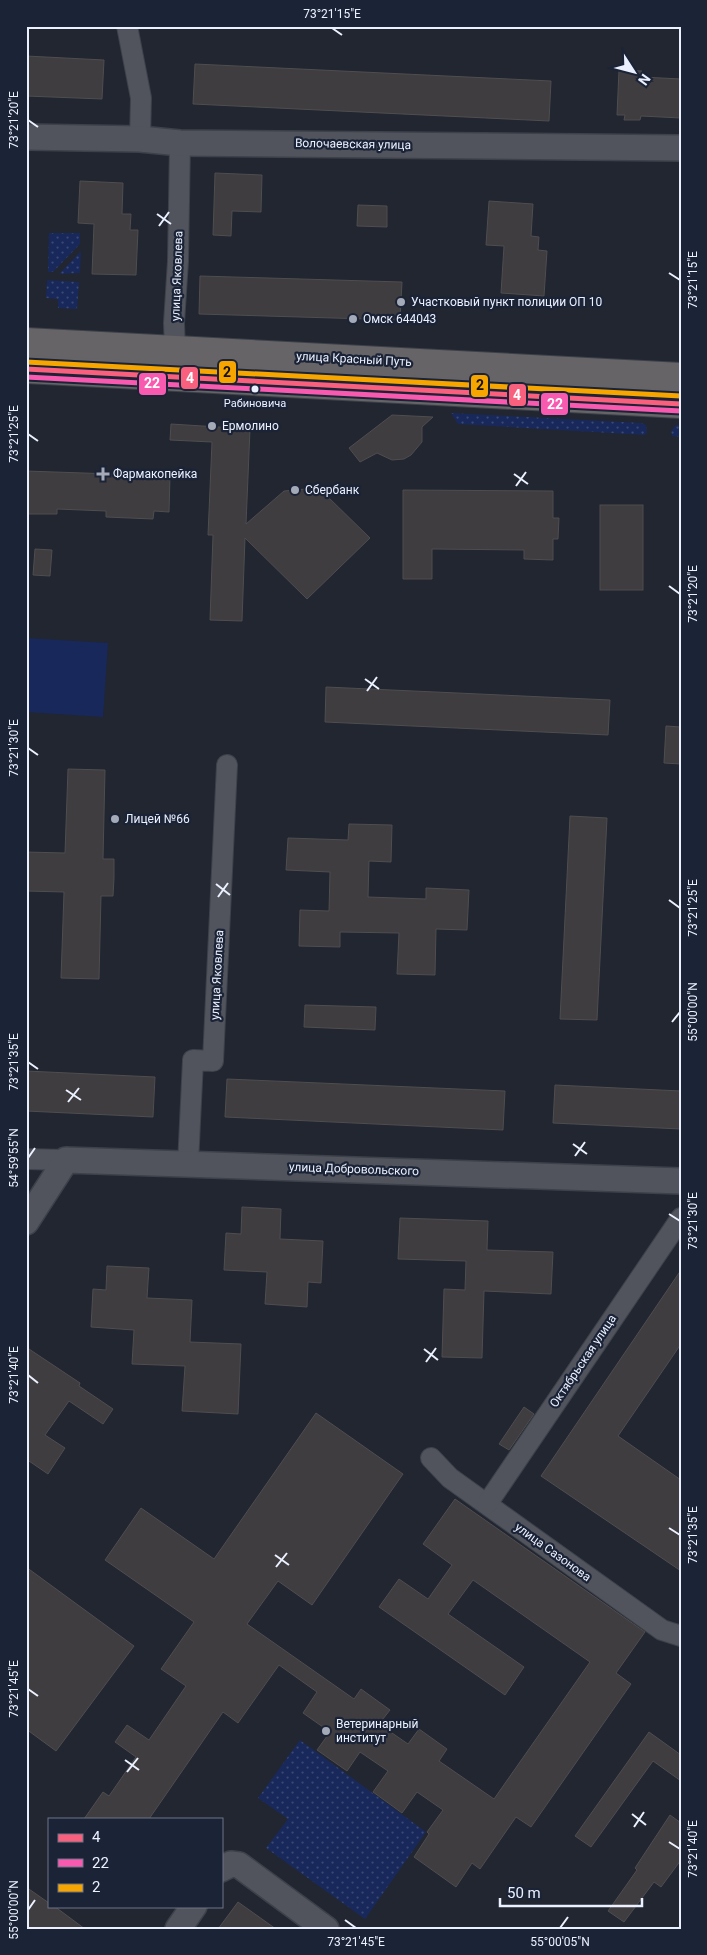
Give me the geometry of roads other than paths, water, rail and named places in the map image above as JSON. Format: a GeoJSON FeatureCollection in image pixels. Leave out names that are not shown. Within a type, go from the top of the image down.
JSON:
{"type":"FeatureCollection","features":[{"type":"Feature","properties":{"kind":"main road","name":"улица Красный Путь"},"geometry":{"type":"LineString","coordinates":[[26,342],[681,377]]}},
{"type":"Feature","properties":{"kind":"main road"},"geometry":{"type":"LineString","coordinates":[[175,350],[178,377]]}},
{"type":"Feature","properties":{"kind":"main road"},"geometry":{"type":"LineString","coordinates":[[26,369],[681,404]]}},
{"type":"Feature","properties":{"kind":"street"},"geometry":{"type":"LineString","coordinates":[[127,26],[141,98],[140,139]]}},
{"type":"Feature","properties":{"kind":"street","name":"Волочаевская улица"},"geometry":{"type":"LineString","coordinates":[[26,137],[140,139],[180,143],[681,148]]}},
{"type":"Feature","properties":{"kind":"street","name":"улица Яковлева"},"geometry":{"type":"LineString","coordinates":[[175,350],[174,323],[178,261],[180,143]]}},
{"type":"Feature","properties":{"kind":"street","name":"улица Яковлева"},"geometry":{"type":"LineString","coordinates":[[188,1164],[193,1060],[213,1061],[227,765]]}},
{"type":"Feature","properties":{"kind":"street","name":"улица Добровольского"},"geometry":{"type":"LineString","coordinates":[[26,1159],[681,1181]]}},
{"type":"Feature","properties":{"kind":"street"},"geometry":{"type":"LineString","coordinates":[[26,1222],[66,1160]]}},
{"type":"Feature","properties":{"kind":"street","name":"Октябрьская улица"},"geometry":{"type":"LineString","coordinates":[[487,1504],[681,1218]]}},
{"type":"Feature","properties":{"kind":"street","name":"улица Сазонова"},"geometry":{"type":"LineString","coordinates":[[431,1458],[450,1478],[662,1630],[681,1636]]}},
{"type":"Feature","properties":{"kind":"street"},"geometry":{"type":"LineString","coordinates":[[222,1868],[231,1864],[239,1865],[326,1929]]}},
{"type":"Feature","properties":{"kind":"street"},"geometry":{"type":"LineString","coordinates":[[178,1929],[193,1908]]}},
{"type":"Feature","properties":{"kind":"place","name":"Участковый пункт полиции ОП 10"},"geometry":{"type":"Point","coordinates":[401,302]}},
{"type":"Feature","properties":{"kind":"place","name":"Омск 644043"},"geometry":{"type":"Point","coordinates":[353,319]}},
{"type":"Feature","properties":{"kind":"place","name":"Рабиновича"},"geometry":{"type":"Point","coordinates":[255,389]}},
{"type":"Feature","properties":{"kind":"place","name":"Ермолино"},"geometry":{"type":"Point","coordinates":[212,426]}},
{"type":"Feature","properties":{"kind":"place","name":"Фармакопейка"},"geometry":{"type":"Point","coordinates":[103,474]}},
{"type":"Feature","properties":{"kind":"place","name":"Сбербанк"},"geometry":{"type":"Point","coordinates":[295,490]}},
{"type":"Feature","properties":{"kind":"place","name":"Лицей №66"},"geometry":{"type":"Point","coordinates":[115,819]}},
{"type":"Feature","properties":{"kind":"place","name":"Ветеринарный институт"},"geometry":{"type":"Point","coordinates":[326,1731]}}]}
